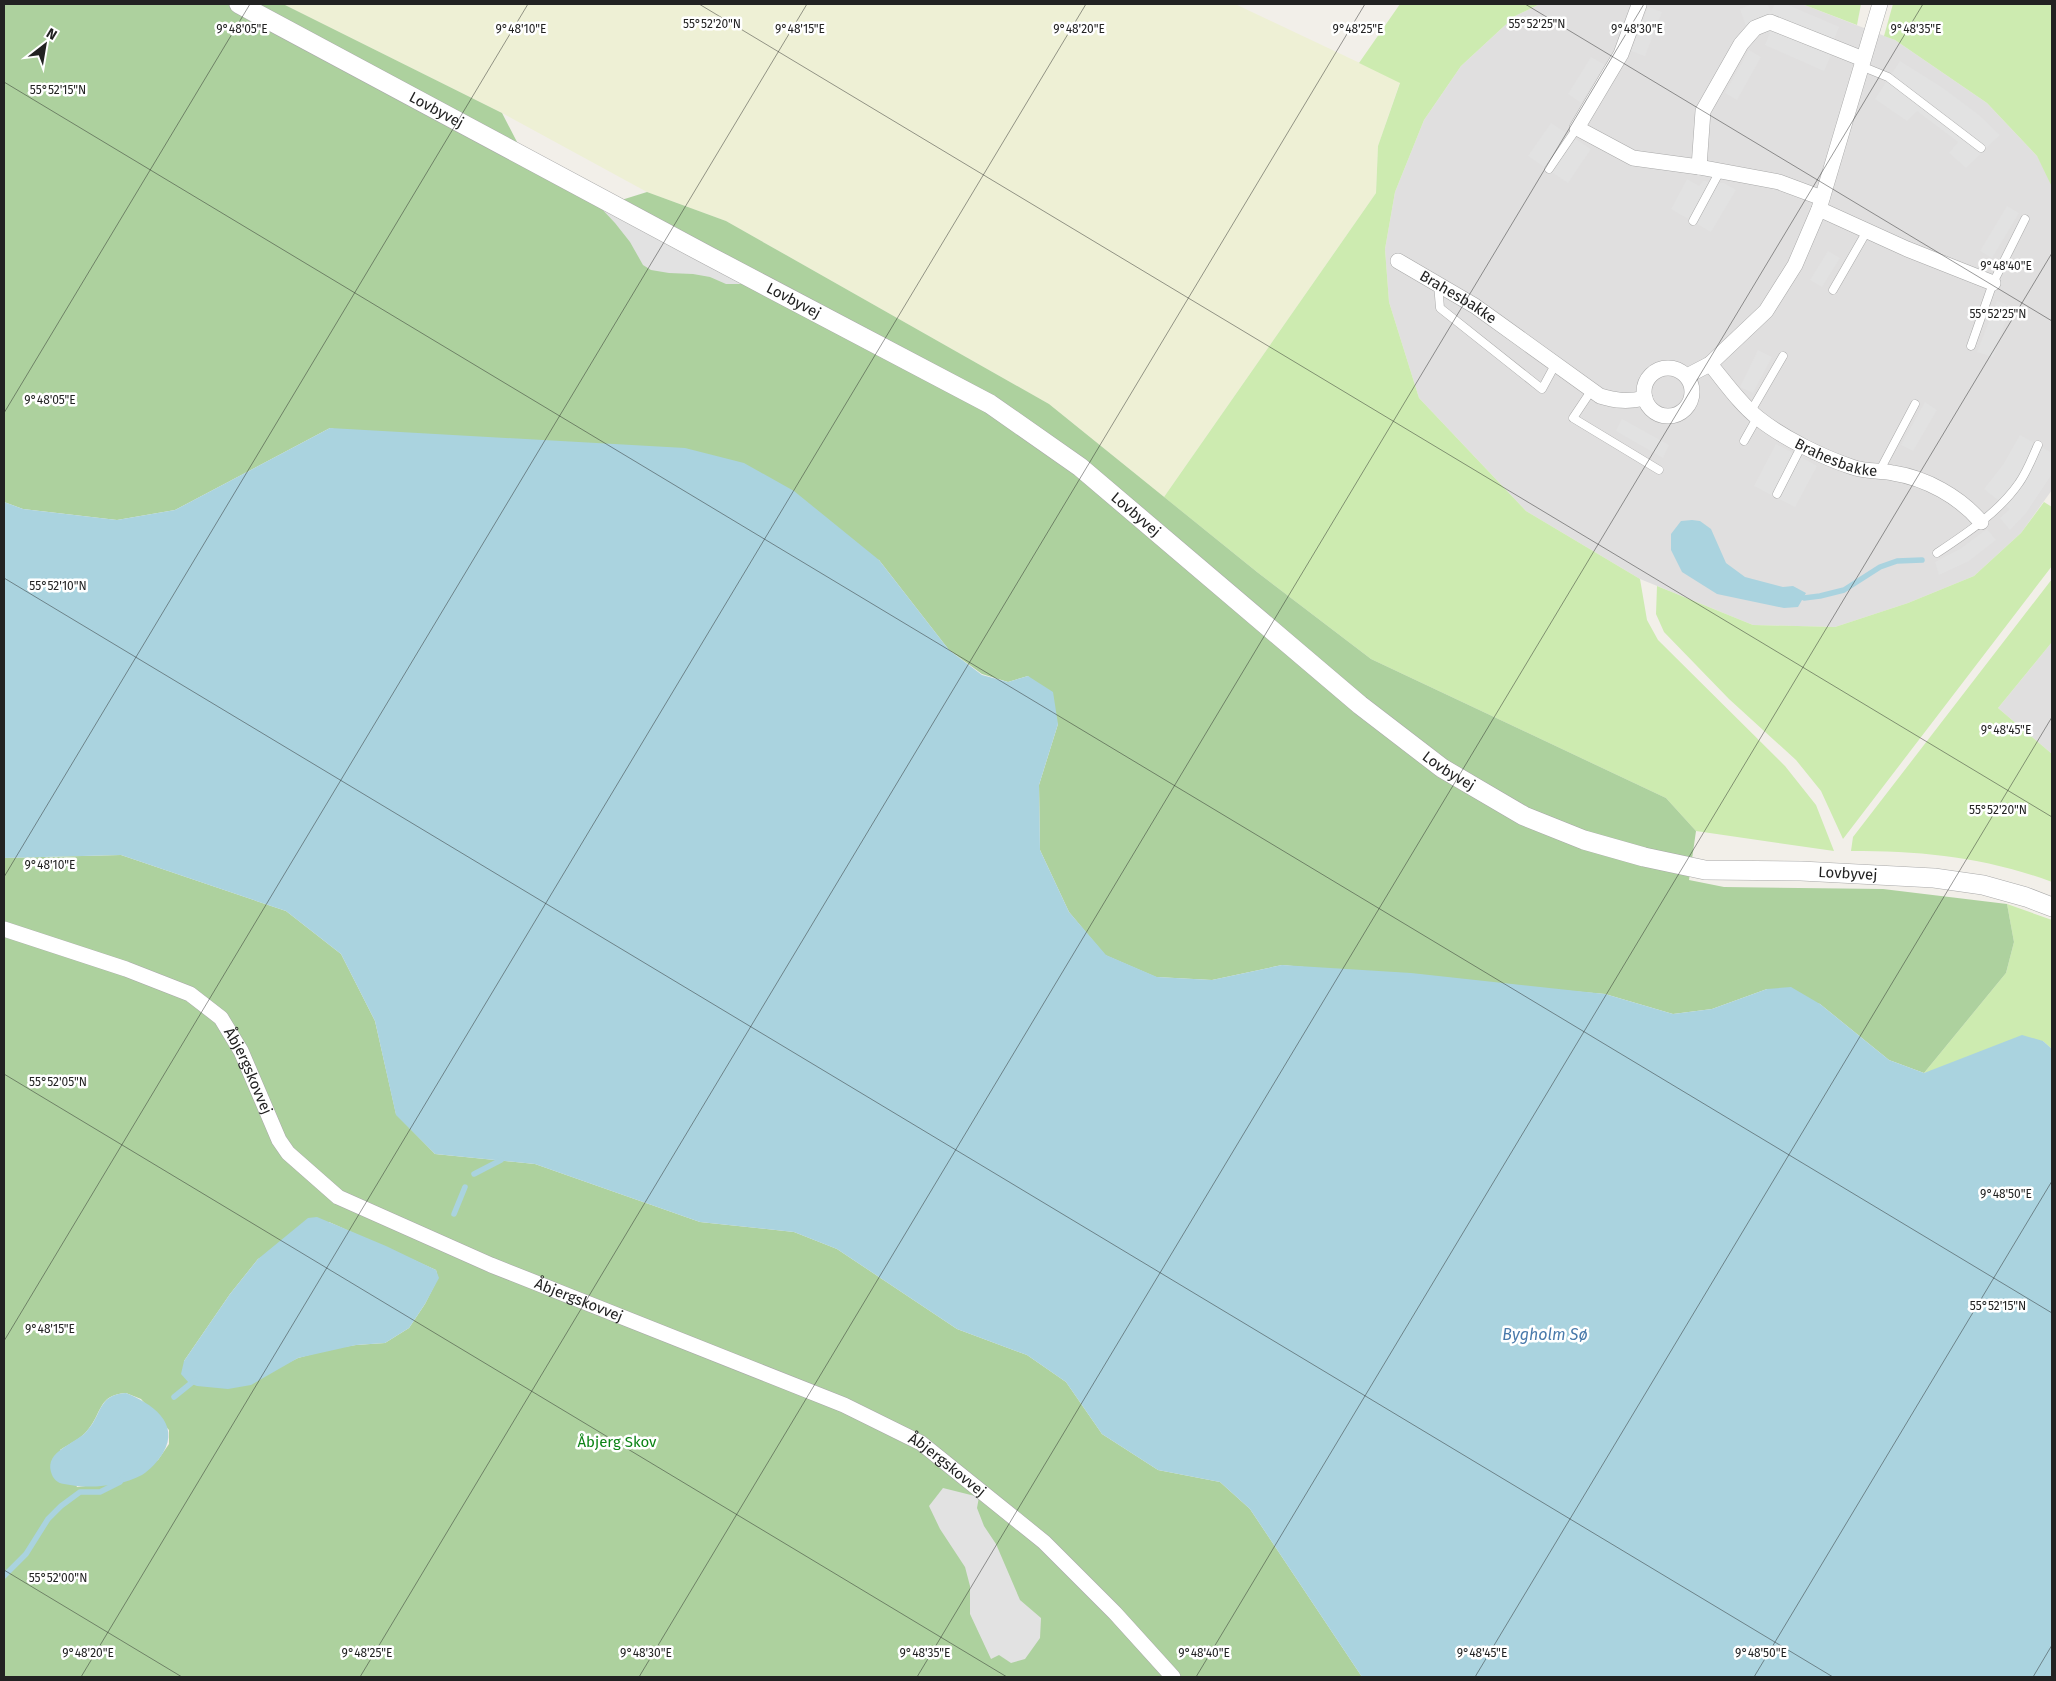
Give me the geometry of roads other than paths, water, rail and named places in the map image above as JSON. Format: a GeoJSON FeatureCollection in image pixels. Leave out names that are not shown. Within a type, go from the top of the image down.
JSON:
{"type":"FeatureCollection","features":[{"type":"Feature","properties":{"kind":"street","name":"Lovbyvej"},"geometry":{"type":"LineString","coordinates":[[239,4],[990,404],[1080,467],[1360,704],[1442,768],[1524,816],[1584,840],[1644,857],[1705,870],[1801,871],[1934,878],[1983,885],[2026,897],[2052,907]]}},
{"type":"Feature","properties":{"kind":"street"},"geometry":{"type":"LineString","coordinates":[[1687,376],[1710,364],[1766,311],[1795,265],[1820,204],[1880,4]]}},
{"type":"Feature","properties":{"kind":"street"},"geometry":{"type":"LineString","coordinates":[[1639,5],[1621,54],[1577,128],[1633,158],[1699,167],[1779,182],[1867,231],[1993,283]]}},
{"type":"Feature","properties":{"kind":"street"},"geometry":{"type":"LineString","coordinates":[[1699,167],[1703,112],[1741,44],[1755,28],[1770,22],[1862,62]]}},
{"type":"Feature","properties":{"kind":"street","name":"Brahesbakke"},"geometry":{"type":"LineString","coordinates":[[1398,261],[1475,306],[1591,391],[1613,400],[1627,402],[1645,398]]}},
{"type":"Feature","properties":{"kind":"street","name":"Brahesbakke"},"geometry":{"type":"LineString","coordinates":[[1710,364],[1754,414],[1802,445],[1850,466],[1863,470],[1894,473],[1937,488],[1963,503],[1981,522]]}},
{"type":"Feature","properties":{"kind":"street"},"geometry":{"type":"LineString","coordinates":[[1670,368],[1679,370],[1687,376],[1693,393],[1685,410],[1677,414],[1661,415],[1648,406],[1645,398],[1644,389],[1647,380],[1653,373],[1661,369],[1670,368]]}},
{"type":"Feature","properties":{"kind":"street","name":"Åbjergskovvej"},"geometry":{"type":"LineString","coordinates":[[4,929],[126,969],[190,994],[221,1018],[241,1051],[279,1140],[288,1153],[338,1197],[491,1265],[844,1405],[922,1443],[1044,1542],[1115,1612],[1173,1677]]}},
{"type":"Feature","properties":{"kind":"lane"},"geometry":{"type":"LineString","coordinates":[[1862,62],[1888,77],[1981,148]]}},
{"type":"Feature","properties":{"kind":"lane"},"geometry":{"type":"LineString","coordinates":[[1549,169],[1577,128]]}},
{"type":"Feature","properties":{"kind":"lane"},"geometry":{"type":"LineString","coordinates":[[1693,221],[1720,171]]}},
{"type":"Feature","properties":{"kind":"lane"},"geometry":{"type":"LineString","coordinates":[[1971,346],[1993,283],[2025,219]]}},
{"type":"Feature","properties":{"kind":"lane"},"geometry":{"type":"LineString","coordinates":[[1833,290],[1867,231]]}},
{"type":"Feature","properties":{"kind":"lane"},"geometry":{"type":"LineString","coordinates":[[1438,284],[1440,308],[1542,389],[1555,365]]}},
{"type":"Feature","properties":{"kind":"lane"},"geometry":{"type":"LineString","coordinates":[[1744,441],[1754,414],[1783,356]]}},
{"type":"Feature","properties":{"kind":"lane"},"geometry":{"type":"LineString","coordinates":[[1591,391],[1573,418],[1659,470]]}},
{"type":"Feature","properties":{"kind":"lane"},"geometry":{"type":"LineString","coordinates":[[1879,472],[1915,404]]}},
{"type":"Feature","properties":{"kind":"lane"},"geometry":{"type":"LineString","coordinates":[[1776,494],[1802,445]]}},
{"type":"Feature","properties":{"kind":"lane"},"geometry":{"type":"LineString","coordinates":[[1937,553],[1981,522],[2008,498],[2020,482],[2038,445]]}},
{"type":"Feature","properties":{"kind":"water","name":"Bygholm Sø"},"geometry":{"type":"Polygon","coordinates":[[[330,428],[685,448],[744,463],[794,491],[879,560],[949,650],[982,675],[1008,682],[1028,676],[1053,692],[1058,724],[1039,785],[1040,850],[1069,912],[1106,955],[1157,977],[1212,980],[1282,965],[1411,973],[1605,994],[1673,1014],[1712,1009],[1767,989],[1791,987],[1820,1004],[1889,1060],[1924,1073],[2022,1035],[2043,1041],[2052,1049],[2052,1677],[1362,1677],[1250,1509],[1220,1482],[1158,1470],[1102,1434],[1066,1382],[1027,1355],[957,1329],[837,1249],[794,1232],[700,1222],[535,1164],[435,1154],[396,1115],[375,1021],[341,954],[286,911],[121,855],[4,858],[4,502],[23,509],[117,520],[175,510],[330,428]]]}},
{"type":"Feature","properties":{"kind":"water"},"geometry":{"type":"Polygon","coordinates":[[[1681,521],[1700,521],[1711,529],[1726,563],[1745,577],[1783,587],[1793,586],[1806,593],[1798,607],[1784,608],[1717,594],[1682,572],[1671,550],[1671,534],[1681,521]]]}},
{"type":"Feature","properties":{"kind":"water"},"geometry":{"type":"Polygon","coordinates":[[[317,1217],[386,1246],[436,1270],[439,1278],[409,1328],[385,1343],[356,1345],[298,1358],[251,1385],[228,1389],[197,1386],[189,1383],[181,1374],[184,1361],[230,1294],[258,1259],[308,1218],[317,1217]]]}},
{"type":"Feature","properties":{"kind":"water"},"geometry":{"type":"Polygon","coordinates":[[[126,1393],[153,1408],[166,1423],[168,1442],[159,1459],[142,1475],[123,1482],[93,1487],[57,1482],[51,1472],[50,1465],[52,1459],[62,1449],[86,1432],[105,1401],[110,1397],[126,1393]]]}},
{"type":"Feature","properties":{"kind":"waterway"},"geometry":{"type":"LineString","coordinates":[[1804,598],[1844,590],[1880,567],[1897,561],[1922,560]]}},
{"type":"Feature","properties":{"kind":"waterway"},"geometry":{"type":"LineString","coordinates":[[474,1174],[501,1160]]}},
{"type":"Feature","properties":{"kind":"waterway"},"geometry":{"type":"LineString","coordinates":[[454,1214],[465,1187]]}},
{"type":"Feature","properties":{"kind":"waterway"},"geometry":{"type":"LineString","coordinates":[[174,1397],[195,1380]]}},
{"type":"Feature","properties":{"kind":"waterway"},"geometry":{"type":"LineString","coordinates":[[4,1576],[26,1554],[48,1519],[61,1506],[80,1492],[100,1492],[120,1482],[123,1477]]}},
{"type":"Feature","properties":{"kind":"park label","name":"Åbjerg Skov"},"geometry":{"type":"Point","coordinates":[617,1442]}}]}
